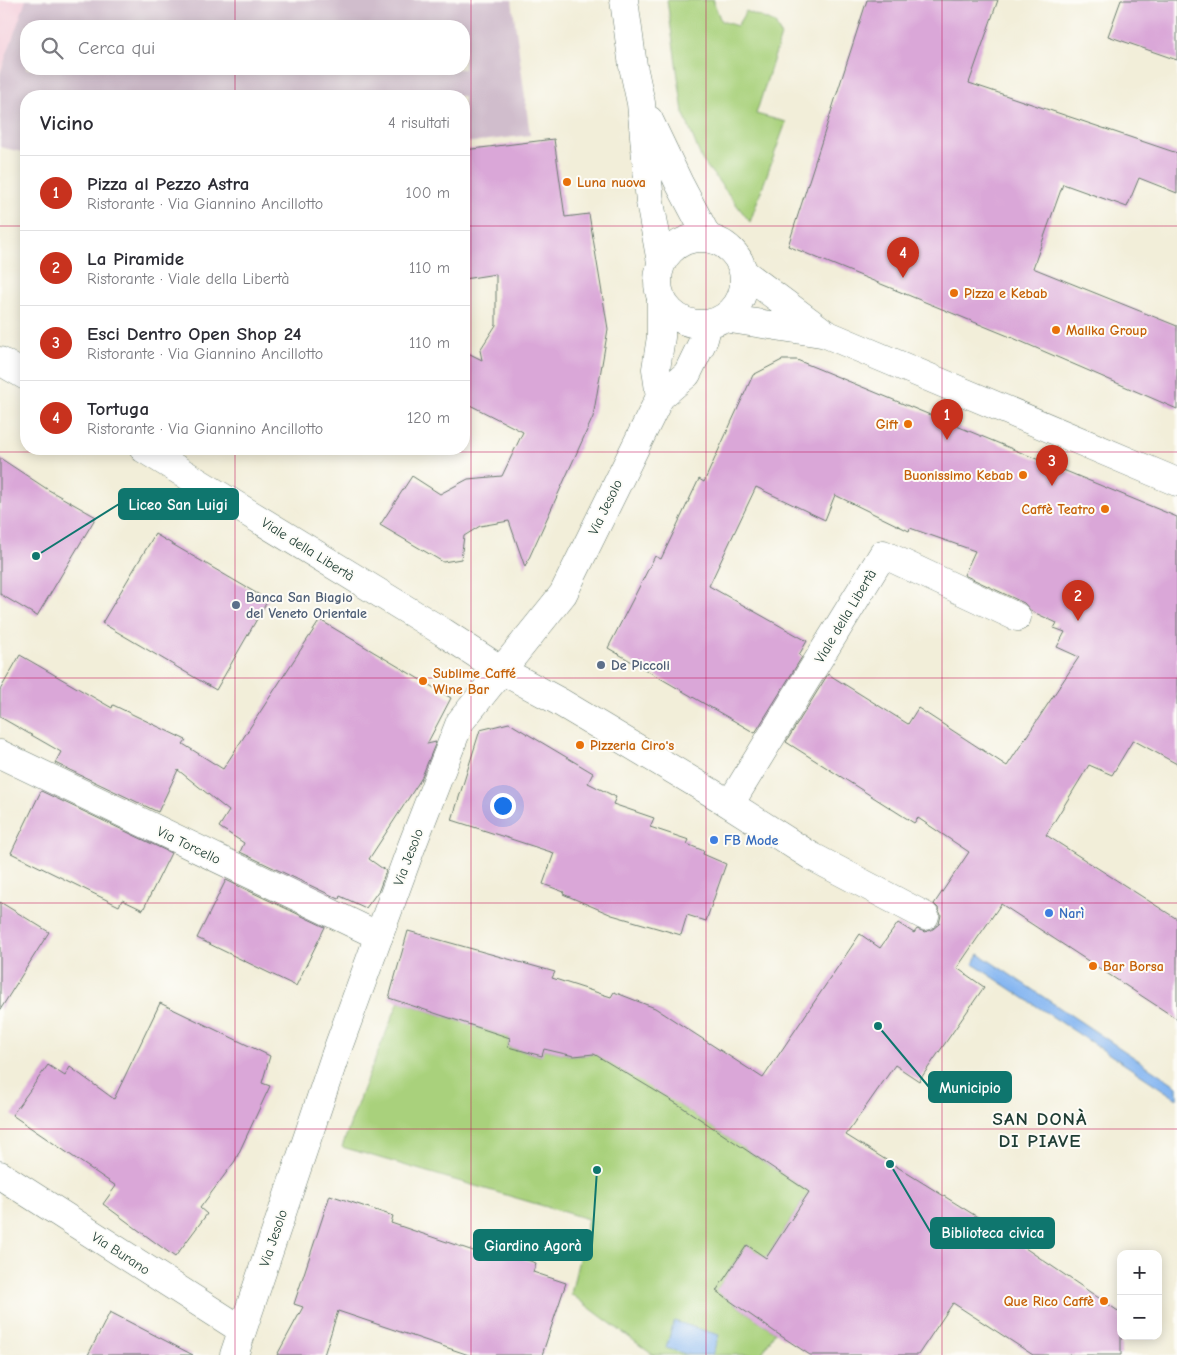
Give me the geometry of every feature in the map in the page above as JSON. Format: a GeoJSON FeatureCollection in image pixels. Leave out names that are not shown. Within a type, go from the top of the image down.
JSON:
{"type":"FeatureCollection","features":[{"type":"Feature","properties":{"kind":"street"},"geometry":{"type":"LineString","coordinates":[[624,0],[633,66],[641,103],[650,202],[661,262],[657,280],[661,300],[670,312],[684,321],[700,325],[716,321],[732,311],[740,300],[743,291],[743,272],[740,262],[723,244],[708,238],[683,241],[672,249],[661,262]]}},
{"type":"Feature","properties":{"kind":"street"},"geometry":{"type":"LineString","coordinates":[[641,103],[679,183],[708,238]]}},
{"type":"Feature","properties":{"kind":"street"},"geometry":{"type":"LineString","coordinates":[[743,272],[826,334],[1177,482]]}},
{"type":"Feature","properties":{"kind":"street"},"geometry":{"type":"LineString","coordinates":[[660,397],[656,369],[661,337],[661,300]]}},
{"type":"Feature","properties":{"kind":"street"},"geometry":{"type":"LineString","coordinates":[[716,321],[826,334]]}},
{"type":"Feature","properties":{"kind":"street","name":"Via Jesolo"},"geometry":{"type":"LineString","coordinates":[[238,1342],[336,1053],[460,722],[563,594],[660,397],[687,374],[704,339],[716,321]]}},
{"type":"Feature","properties":{"kind":"street"},"geometry":{"type":"LineString","coordinates":[[0,360],[20,372]]}},
{"type":"Feature","properties":{"kind":"street","name":"Viale della Libertà"},"geometry":{"type":"LineString","coordinates":[[154,455],[443,632],[501,670],[560,702],[730,804],[811,856],[925,916]]}},
{"type":"Feature","properties":{"kind":"street","name":"Viale della Libertà"},"geometry":{"type":"LineString","coordinates":[[730,804],[883,554],[1018,617]]}},
{"type":"Feature","properties":{"kind":"street","name":"Via Torcello"},"geometry":{"type":"LineString","coordinates":[[0,754],[379,936]]}},
{"type":"Feature","properties":{"kind":"street","name":"Via Burano"},"geometry":{"type":"LineString","coordinates":[[0,1175],[238,1342]]}},
{"type":"Feature","properties":{"kind":"shaded area"},"geometry":{"type":"Polygon","coordinates":[[[0,0],[27,0],[0,74],[0,0]]]}},
{"type":"Feature","properties":{"kind":"shaded area"},"geometry":{"type":"Polygon","coordinates":[[[26,0],[512,0],[530,135],[470,142],[470,90],[20,90],[20,152],[0,147],[0,74],[26,0]]]}},
{"type":"Feature","properties":{"kind":"green space"},"geometry":{"type":"Polygon","coordinates":[[[667,0],[714,0],[721,21],[737,26],[746,11],[775,23],[781,36],[756,114],[786,122],[750,222],[702,160],[683,112],[667,0]]]}},
{"type":"Feature","properties":{"kind":"green space"},"geometry":{"type":"Polygon","coordinates":[[[399,1001],[510,1038],[508,1047],[541,1056],[544,1049],[574,1056],[621,1051],[679,1105],[809,1192],[766,1258],[746,1245],[716,1291],[775,1332],[761,1355],[653,1355],[571,1294],[588,1219],[342,1147],[362,1091],[399,1001]]]}},
{"type":"Feature","properties":{"kind":"water"},"geometry":{"type":"Polygon","coordinates":[[[979,954],[1177,1086],[1177,1099],[973,964],[979,954]]]}},
{"type":"Feature","properties":{"kind":"water"},"geometry":{"type":"Polygon","coordinates":[[[674,1321],[719,1335],[712,1355],[689,1355],[666,1348],[674,1321]]]}},
{"type":"Feature","properties":{"kind":"building"},"geometry":{"type":"Polygon","coordinates":[[[867,0],[998,0],[969,83],[1177,153],[1177,193],[1139,178],[1127,207],[1063,184],[1033,268],[1177,326],[1177,409],[1013,338],[788,246],[867,0]]]}},
{"type":"Feature","properties":{"kind":"building"},"geometry":{"type":"Polygon","coordinates":[[[1121,0],[1177,0],[1177,60],[1108,36],[1121,0]]]}},
{"type":"Feature","properties":{"kind":"building"},"geometry":{"type":"Polygon","coordinates":[[[554,139],[565,217],[589,214],[608,329],[593,417],[525,567],[509,521],[480,526],[464,536],[461,559],[443,562],[380,525],[412,476],[440,494],[468,479],[502,476],[523,432],[470,405],[470,354],[482,360],[480,350],[496,325],[496,274],[470,278],[470,149],[554,139]]]}},
{"type":"Feature","properties":{"kind":"building"},"geometry":{"type":"Polygon","coordinates":[[[782,360],[797,360],[1177,517],[1177,764],[1133,740],[1112,775],[1089,765],[1046,835],[1177,919],[1177,1019],[1001,904],[957,968],[984,987],[919,1081],[895,1065],[846,1135],[1000,1231],[1117,1310],[1117,1340],[1121,1340],[1121,1355],[1033,1355],[953,1303],[918,1355],[810,1355],[716,1291],[747,1245],[766,1258],[809,1192],[679,1105],[594,1054],[574,1056],[544,1049],[542,1056],[508,1047],[510,1038],[389,998],[408,931],[555,972],[552,978],[611,997],[614,992],[655,1008],[763,1078],[860,934],[880,948],[898,923],[914,933],[917,929],[925,932],[939,924],[941,915],[934,904],[969,852],[918,818],[914,823],[786,742],[828,674],[908,724],[918,708],[1007,766],[1079,657],[1057,647],[1065,632],[1054,628],[1057,623],[1031,611],[1024,603],[964,575],[975,551],[910,528],[909,531],[835,495],[825,520],[756,487],[709,586],[807,641],[799,655],[802,657],[755,733],[608,648],[655,556],[661,559],[699,479],[704,482],[753,375],[782,360]]]}},
{"type":"Feature","properties":{"kind":"building"},"geometry":{"type":"Polygon","coordinates":[[[0,458],[47,489],[96,517],[37,616],[0,594],[0,458]]]}},
{"type":"Feature","properties":{"kind":"building"},"geometry":{"type":"Polygon","coordinates":[[[155,534],[268,600],[216,690],[102,623],[155,534]]]}},
{"type":"Feature","properties":{"kind":"building"},"geometry":{"type":"Polygon","coordinates":[[[320,620],[451,698],[427,744],[436,742],[421,779],[369,859],[386,871],[379,890],[366,908],[340,896],[339,899],[240,852],[244,843],[219,827],[229,811],[178,770],[158,812],[55,763],[61,752],[0,717],[0,690],[20,655],[112,708],[113,705],[186,740],[183,744],[223,769],[320,620]]]}},
{"type":"Feature","properties":{"kind":"building"},"geometry":{"type":"Polygon","coordinates":[[[509,723],[593,773],[588,783],[616,797],[613,804],[654,818],[650,827],[689,840],[687,844],[704,851],[703,854],[726,864],[706,921],[687,915],[681,935],[612,915],[543,884],[554,853],[452,820],[480,730],[509,723]]]}},
{"type":"Feature","properties":{"kind":"building"},"geometry":{"type":"Polygon","coordinates":[[[41,791],[171,853],[143,910],[122,900],[119,906],[11,853],[41,791]]]}},
{"type":"Feature","properties":{"kind":"building"},"geometry":{"type":"Polygon","coordinates":[[[226,880],[325,927],[296,986],[197,938],[226,880]]]}},
{"type":"Feature","properties":{"kind":"building"},"geometry":{"type":"Polygon","coordinates":[[[0,902],[49,932],[0,1010],[0,902]]]}},
{"type":"Feature","properties":{"kind":"building"},"geometry":{"type":"Polygon","coordinates":[[[160,1003],[270,1056],[262,1083],[270,1086],[235,1161],[200,1208],[207,1214],[175,1257],[103,1204],[116,1186],[12,1115],[48,1065],[65,1076],[70,1067],[114,1099],[160,1003]]]}},
{"type":"Feature","properties":{"kind":"building"},"geometry":{"type":"Polygon","coordinates":[[[330,1195],[393,1216],[391,1223],[491,1257],[494,1249],[536,1263],[533,1272],[566,1283],[542,1355],[469,1355],[338,1311],[324,1355],[277,1355],[303,1307],[294,1304],[330,1195]]]}},
{"type":"Feature","properties":{"kind":"building"},"geometry":{"type":"Polygon","coordinates":[[[110,1312],[193,1355],[88,1355],[110,1312]]]}},
{"type":"Feature","properties":{"kind":"place","name":"Luna nuova"},"geometry":{"type":"Point","coordinates":[567,182]}},
{"type":"Feature","properties":{"kind":"place","name":"Tortuga"},"geometry":{"type":"Point","coordinates":[903,278]}},
{"type":"Feature","properties":{"kind":"place","name":"Pizza e Kebab"},"geometry":{"type":"Point","coordinates":[954,293]}},
{"type":"Feature","properties":{"kind":"place","name":"Malika Group"},"geometry":{"type":"Point","coordinates":[1056,330]}},
{"type":"Feature","properties":{"kind":"place","name":"Gift"},"geometry":{"type":"Point","coordinates":[908,424]}},
{"type":"Feature","properties":{"kind":"place","name":"Pizza al Pezzo Astra"},"geometry":{"type":"Point","coordinates":[947,440]}},
{"type":"Feature","properties":{"kind":"place","name":"Buonissimo Kebab"},"geometry":{"type":"Point","coordinates":[1023,475]}},
{"type":"Feature","properties":{"kind":"place","name":"Esci Dentro Open Shop 24"},"geometry":{"type":"Point","coordinates":[1052,486]}},
{"type":"Feature","properties":{"kind":"place","name":"Caffè Teatro"},"geometry":{"type":"Point","coordinates":[1105,509]}},
{"type":"Feature","properties":{"kind":"place","name":"Liceo San Luigi"},"geometry":{"type":"Point","coordinates":[36,556]}},
{"type":"Feature","properties":{"kind":"place","name":"Banca San Biagio del Veneto Orientale"},"geometry":{"type":"Point","coordinates":[236,605]}},
{"type":"Feature","properties":{"kind":"place","name":"La Piramide"},"geometry":{"type":"Point","coordinates":[1078,621]}},
{"type":"Feature","properties":{"kind":"place","name":"De Piccoli"},"geometry":{"type":"Point","coordinates":[601,665]}},
{"type":"Feature","properties":{"kind":"place","name":"Sublime Caffé Wine Bar"},"geometry":{"type":"Point","coordinates":[423,681]}},
{"type":"Feature","properties":{"kind":"place","name":"Pizzeria Ciro's"},"geometry":{"type":"Point","coordinates":[580,745]}},
{"type":"Feature","properties":{"kind":"place","name":"FB Mode"},"geometry":{"type":"Point","coordinates":[714,840]}},
{"type":"Feature","properties":{"kind":"place","name":"Narì"},"geometry":{"type":"Point","coordinates":[1049,913]}},
{"type":"Feature","properties":{"kind":"place","name":"Bar Borsa"},"geometry":{"type":"Point","coordinates":[1093,966]}},
{"type":"Feature","properties":{"kind":"place","name":"Municipio"},"geometry":{"type":"Point","coordinates":[878,1026]}},
{"type":"Feature","properties":{"kind":"place","name":"Biblioteca civica"},"geometry":{"type":"Point","coordinates":[890,1164]}},
{"type":"Feature","properties":{"kind":"place","name":"Giardino Agorà"},"geometry":{"type":"Point","coordinates":[597,1170]}},
{"type":"Feature","properties":{"kind":"place","name":"Que Rico Caffè"},"geometry":{"type":"Point","coordinates":[1104,1301]}},
{"type":"Feature","properties":{"kind":"district","name":"SAN DONÀ DI PIAVE"},"geometry":{"type":"Point","coordinates":[1040,1129]}}]}
